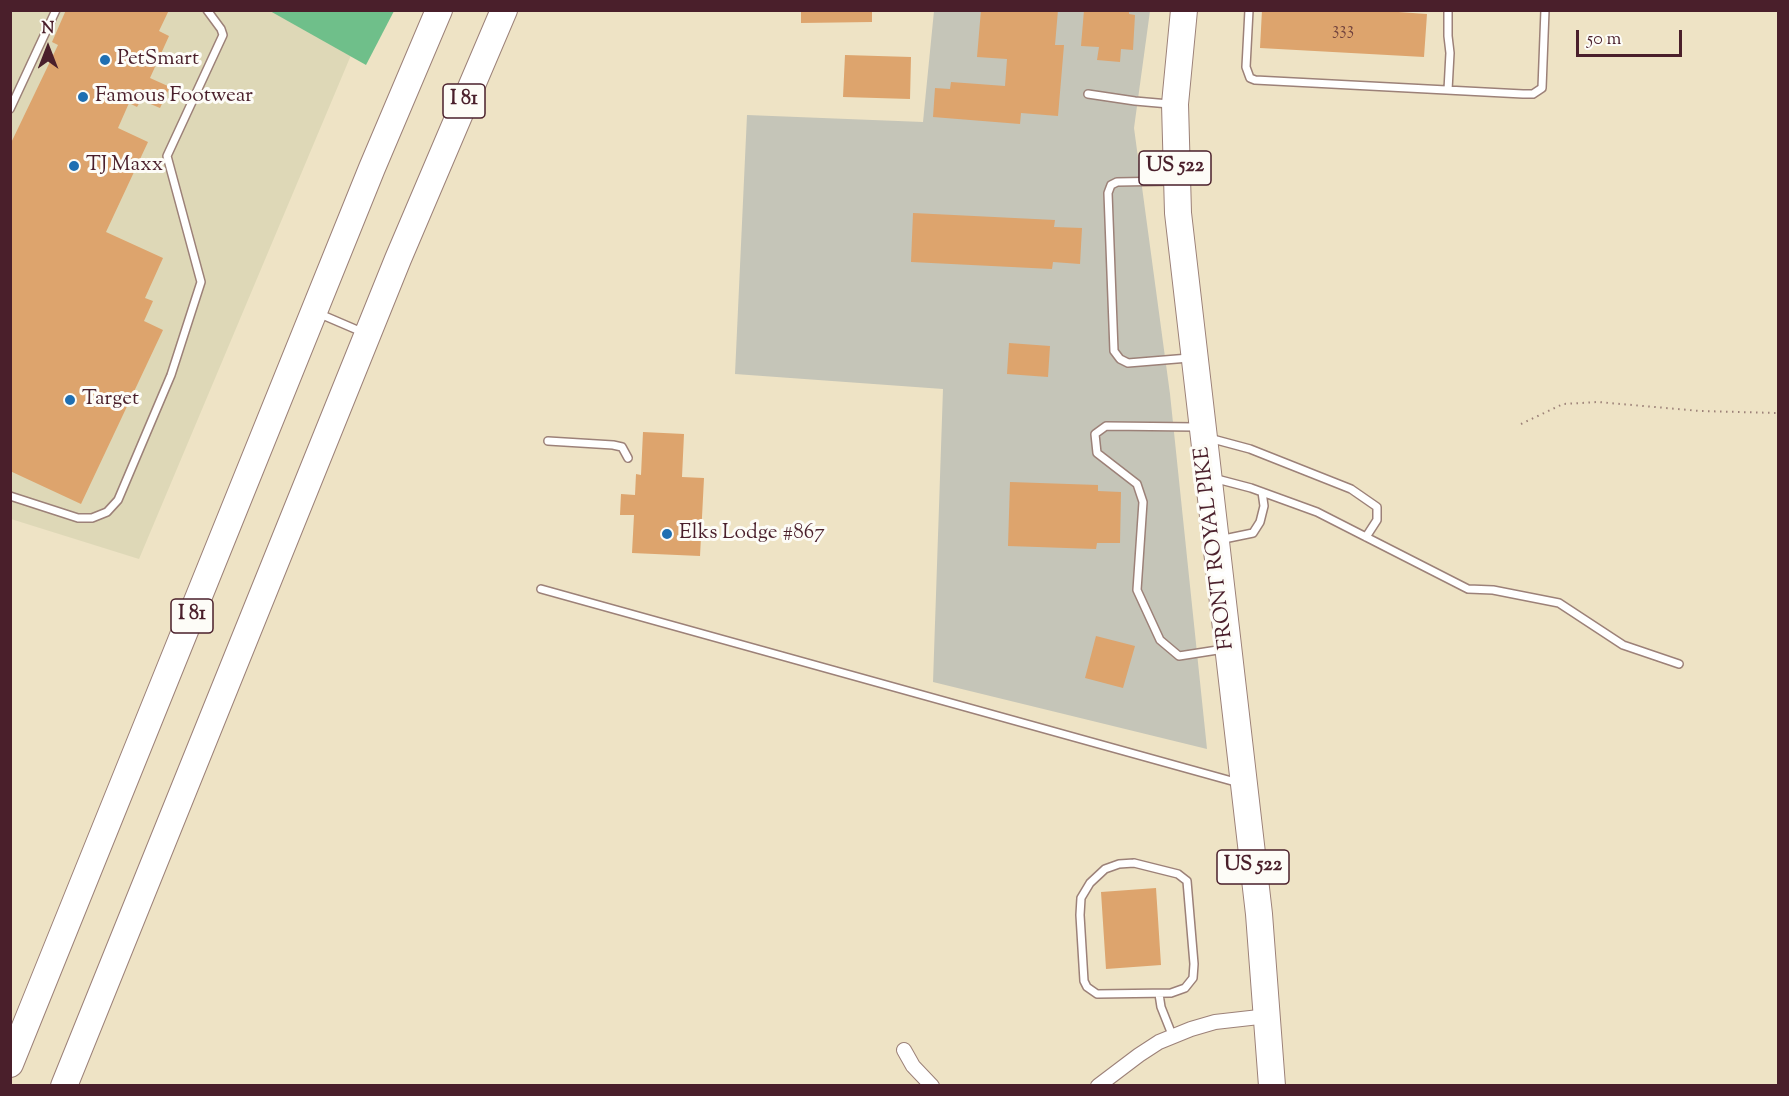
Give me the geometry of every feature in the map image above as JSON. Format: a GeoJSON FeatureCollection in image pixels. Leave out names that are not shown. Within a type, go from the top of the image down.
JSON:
{"type":"FeatureCollection","features":[{"type":"Feature","properties":{"kind":"highway","name":"I 81"},"geometry":{"type":"LineString","coordinates":[[10,1064],[439,10]]}},
{"type":"Feature","properties":{"kind":"highway","name":"I 81"},"geometry":{"type":"LineString","coordinates":[[64,1086],[425,193],[504,10]]}},
{"type":"Feature","properties":{"kind":"highway","name":"FRONT ROYAL PIKE"},"geometry":{"type":"LineString","coordinates":[[1184,10],[1175,104],[1178,213],[1244,784],[1268,1016],[1272,1086]]}},
{"type":"Feature","properties":{"kind":"street"},"geometry":{"type":"LineString","coordinates":[[1098,1086],[1138,1055],[1173,1036],[1215,1022],[1268,1016]]}},
{"type":"Feature","properties":{"kind":"street"},"geometry":{"type":"LineString","coordinates":[[904,1050],[913,1066],[932,1086]]}},
{"type":"Feature","properties":{"kind":"lane"},"geometry":{"type":"LineString","coordinates":[[10,109],[56,10]]}},
{"type":"Feature","properties":{"kind":"lane"},"geometry":{"type":"LineString","coordinates":[[10,496],[78,518],[92,518],[107,513],[118,500],[171,375],[201,282],[167,156],[223,35],[207,10]]}},
{"type":"Feature","properties":{"kind":"lane"},"geometry":{"type":"LineString","coordinates":[[1249,10],[1246,67],[1250,78],[1262,81],[1524,94],[1537,93],[1542,88],[1545,10]]}},
{"type":"Feature","properties":{"kind":"lane"},"geometry":{"type":"LineString","coordinates":[[1448,10],[1450,53],[1448,90]]}},
{"type":"Feature","properties":{"kind":"lane"},"geometry":{"type":"LineString","coordinates":[[1088,94],[1175,104]]}},
{"type":"Feature","properties":{"kind":"lane"},"geometry":{"type":"LineString","coordinates":[[1176,181],[1118,182],[1111,185],[1108,193],[1114,351],[1120,359],[1128,363],[1194,358]]}},
{"type":"Feature","properties":{"kind":"lane"},"geometry":{"type":"LineString","coordinates":[[315,312],[369,334]]}},
{"type":"Feature","properties":{"kind":"lane"},"geometry":{"type":"LineString","coordinates":[[1228,648],[1179,656],[1160,640],[1137,590],[1143,502],[1137,484],[1097,453],[1095,434],[1106,426],[1203,431],[1351,489],[1377,507],[1377,520],[1366,537]]}},
{"type":"Feature","properties":{"kind":"lane"},"geometry":{"type":"LineString","coordinates":[[548,441],[613,445],[622,447],[628,458]]}},
{"type":"Feature","properties":{"kind":"lane"},"geometry":{"type":"LineString","coordinates":[[1208,477],[1262,492],[1317,513],[1468,589],[1493,590],[1559,603],[1623,645],[1679,664]]}},
{"type":"Feature","properties":{"kind":"lane"},"geometry":{"type":"LineString","coordinates":[[1215,540],[1253,533],[1260,522],[1264,506],[1262,492]]}},
{"type":"Feature","properties":{"kind":"lane"},"geometry":{"type":"LineString","coordinates":[[541,590],[1244,784]]}},
{"type":"Feature","properties":{"kind":"lane"},"geometry":{"type":"LineString","coordinates":[[1134,863],[1178,874],[1187,881],[1194,964],[1193,978],[1185,988],[1159,994],[1097,994],[1084,981],[1081,898],[1090,883],[1105,869],[1119,864],[1134,863]]}},
{"type":"Feature","properties":{"kind":"lane"},"geometry":{"type":"LineString","coordinates":[[1159,994],[1161,1007],[1173,1036]]}},
{"type":"Feature","properties":{"kind":"path"},"geometry":{"type":"LineString","coordinates":[[1521,424],[1563,404],[1598,402],[1700,411],[1779,413]]}},
{"type":"Feature","properties":{"kind":"shaded area"},"geometry":{"type":"Polygon","coordinates":[[[10,11],[283,11],[354,48],[139,559],[11,519],[10,11]]]}},
{"type":"Feature","properties":{"kind":"shaded area"},"geometry":{"type":"Polygon","coordinates":[[[934,11],[1150,11],[1134,128],[1170,394],[1207,749],[933,682],[943,389],[735,374],[747,115],[923,122],[934,11]]]}},
{"type":"Feature","properties":{"kind":"green space"},"geometry":{"type":"Polygon","coordinates":[[[270,11],[394,11],[366,65],[270,11]]]}},
{"type":"Feature","properties":{"kind":"building"},"geometry":{"type":"Polygon","coordinates":[[[66,10],[169,10],[159,31],[169,36],[150,78],[170,87],[160,108],[141,100],[137,107],[129,103],[118,128],[148,142],[106,232],[163,258],[145,298],[153,301],[144,321],[163,330],[81,504],[10,471],[10,145],[58,45],[52,42],[66,10]]]}},
{"type":"Feature","properties":{"kind":"building"},"geometry":{"type":"Polygon","coordinates":[[[801,10],[872,10],[872,22],[801,23],[801,10]]]}},
{"type":"Feature","properties":{"kind":"building"},"geometry":{"type":"Polygon","coordinates":[[[981,10],[1058,10],[1055,45],[1064,45],[1058,116],[1021,113],[1020,124],[933,117],[935,88],[950,89],[951,82],[1005,86],[1007,59],[977,57],[981,10]]]}},
{"type":"Feature","properties":{"kind":"building"},"geometry":{"type":"Polygon","coordinates":[[[1084,10],[1129,10],[1129,14],[1135,15],[1133,50],[1121,49],[1120,62],[1097,60],[1099,47],[1081,46],[1084,10]]]}},
{"type":"Feature","properties":{"kind":"building"},"geometry":{"type":"Polygon","coordinates":[[[1262,10],[1370,10],[1427,14],[1424,57],[1260,48],[1262,10]]]}},
{"type":"Feature","properties":{"kind":"building"},"geometry":{"type":"Polygon","coordinates":[[[845,55],[911,57],[910,99],[843,97],[845,55]]]}},
{"type":"Feature","properties":{"kind":"building"},"geometry":{"type":"Polygon","coordinates":[[[913,213],[1055,220],[1054,227],[1082,228],[1080,264],[1053,262],[1052,269],[911,262],[913,213]]]}},
{"type":"Feature","properties":{"kind":"building"},"geometry":{"type":"Polygon","coordinates":[[[1009,343],[1050,346],[1048,377],[1007,374],[1009,343]]]}},
{"type":"Feature","properties":{"kind":"building","name":"Elks Lodge #867"},"geometry":{"type":"Polygon","coordinates":[[[643,432],[684,434],[682,477],[704,478],[700,556],[632,553],[634,515],[620,515],[621,494],[635,495],[636,474],[641,475],[643,432]]]}},
{"type":"Feature","properties":{"kind":"building"},"geometry":{"type":"Polygon","coordinates":[[[1010,482],[1098,485],[1098,491],[1121,492],[1120,543],[1097,543],[1096,549],[1008,546],[1010,482]]]}},
{"type":"Feature","properties":{"kind":"building"},"geometry":{"type":"Polygon","coordinates":[[[1096,636],[1135,646],[1123,688],[1085,678],[1096,636]]]}},
{"type":"Feature","properties":{"kind":"building"},"geometry":{"type":"Polygon","coordinates":[[[1156,888],[1161,965],[1106,969],[1101,892],[1156,888]]]}},
{"type":"Feature","properties":{"kind":"place","name":"PetSmart"},"geometry":{"type":"Point","coordinates":[105,60]}},
{"type":"Feature","properties":{"kind":"place","name":"Famous Footwear"},"geometry":{"type":"Point","coordinates":[83,97]}},
{"type":"Feature","properties":{"kind":"place","name":"TJ Maxx"},"geometry":{"type":"Point","coordinates":[74,166]}},
{"type":"Feature","properties":{"kind":"place","name":"Target"},"geometry":{"type":"Point","coordinates":[70,400]}},
{"type":"Feature","properties":{"kind":"place","name":"Elks Lodge #867"},"geometry":{"type":"Point","coordinates":[667,534]}}]}
